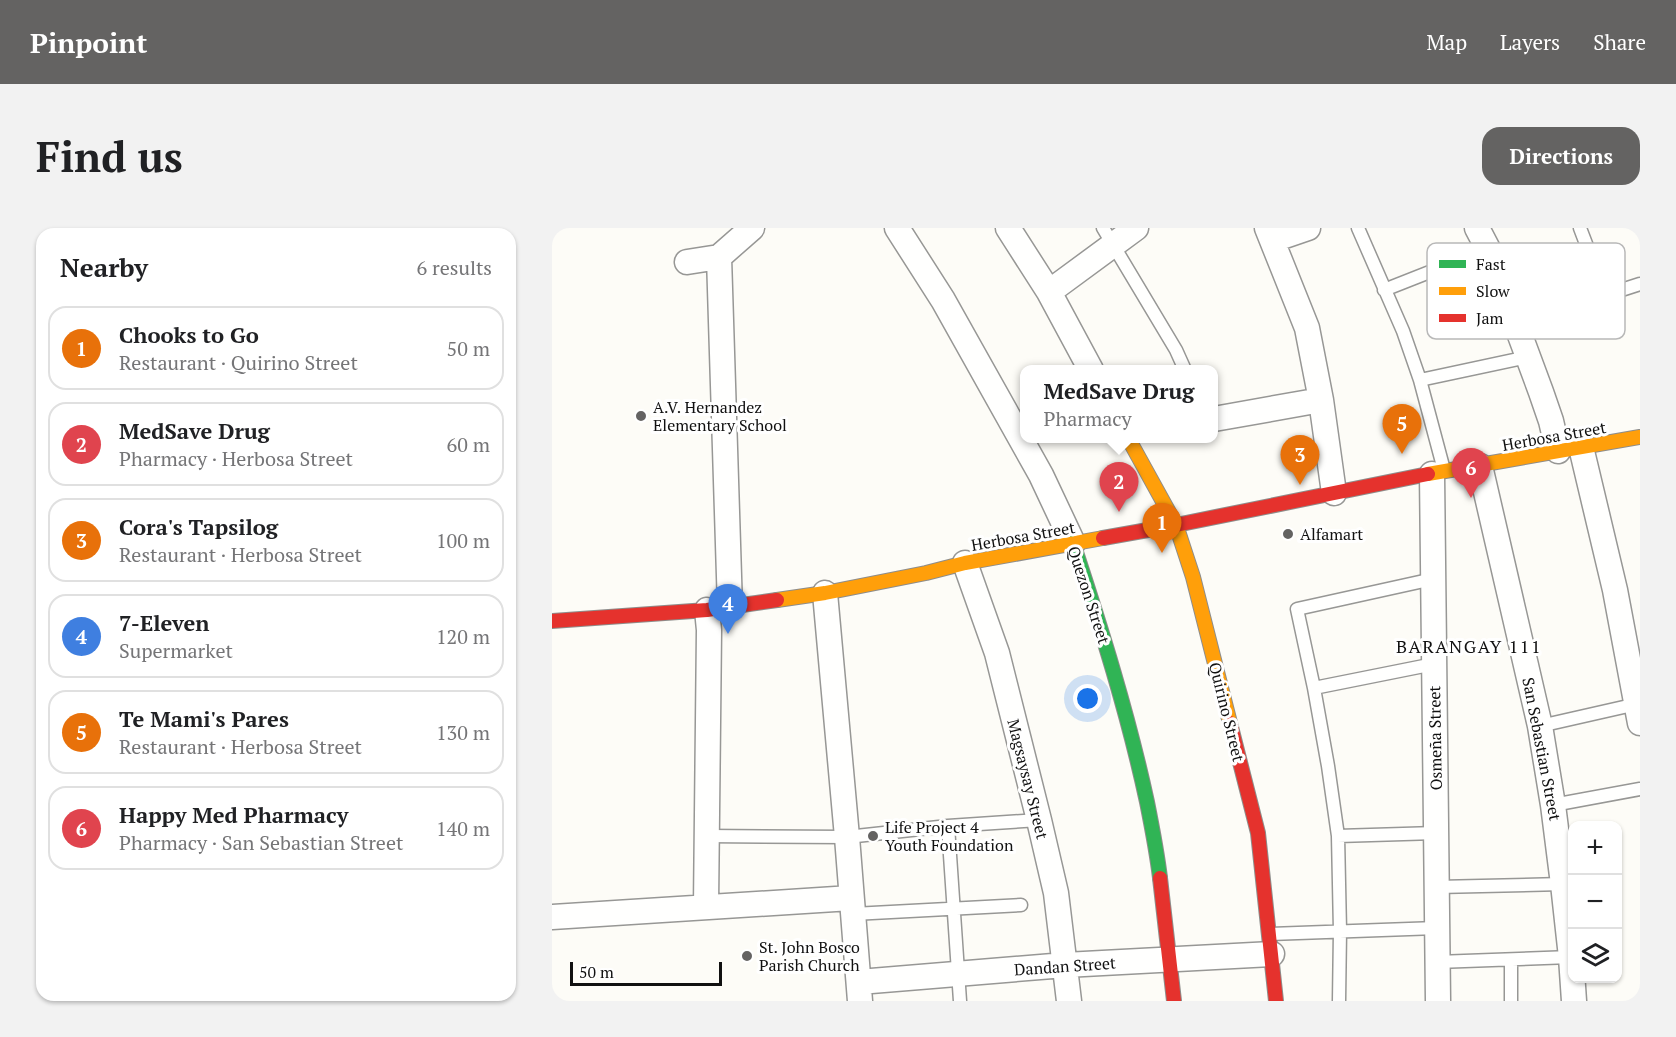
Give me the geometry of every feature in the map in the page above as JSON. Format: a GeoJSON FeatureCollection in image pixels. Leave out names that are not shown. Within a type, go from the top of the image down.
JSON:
{"type":"FeatureCollection","features":[{"type":"Feature","properties":{"kind":"street"},"geometry":{"type":"LineString","coordinates":[[687,262],[718,257],[752,228]]}},
{"type":"Feature","properties":{"kind":"street","name":"Quezon Street"},"geometry":{"type":"LineString","coordinates":[[897,228],[942,300],[1020,438]]}},
{"type":"Feature","properties":{"kind":"street"},"geometry":{"type":"LineString","coordinates":[[1008,228],[1049,292],[1089,365]]}},
{"type":"Feature","properties":{"kind":"street"},"geometry":{"type":"LineString","coordinates":[[1049,292],[1108,236],[1136,228]]}},
{"type":"Feature","properties":{"kind":"street"},"geometry":{"type":"LineString","coordinates":[[1308,228],[1270,234],[1307,328],[1322,400],[1334,493]]}},
{"type":"Feature","properties":{"kind":"street"},"geometry":{"type":"LineString","coordinates":[[706,906],[709,630],[718,609],[718,257]]}},
{"type":"Feature","properties":{"kind":"street"},"geometry":{"type":"LineString","coordinates":[[1521,339],[1551,421],[1570,449],[1615,590],[1638,713]]}},
{"type":"Feature","properties":{"kind":"street"},"geometry":{"type":"LineString","coordinates":[[1218,418],[1322,400]]}},
{"type":"Feature","properties":{"kind":"street","name":"Herbosa Street"},"geometry":{"type":"LineString","coordinates":[[552,621],[718,609],[825,592],[1438,473],[1640,437]]}},
{"type":"Feature","properties":{"kind":"street","name":"Quezon Street"},"geometry":{"type":"LineString","coordinates":[[1023,443],[1041,475],[1073,543],[1103,635],[1136,751],[1158,857],[1174,1001]]}},
{"type":"Feature","properties":{"kind":"street","name":"Quirino Street"},"geometry":{"type":"LineString","coordinates":[[1135,443],[1176,525],[1193,578],[1258,833],[1276,1001]]}},
{"type":"Feature","properties":{"kind":"street","name":"San Sebastian Street"},"geometry":{"type":"LineString","coordinates":[[1480,466],[1540,726],[1553,805],[1568,930]]}},
{"type":"Feature","properties":{"kind":"street","name":"Osmeña Street"},"geometry":{"type":"LineString","coordinates":[[1438,473],[1433,579],[1438,1001]]}},
{"type":"Feature","properties":{"kind":"street","name":"Magsaysay Street"},"geometry":{"type":"LineString","coordinates":[[965,563],[997,653],[1039,820],[1056,893],[1070,1001]]}},
{"type":"Feature","properties":{"kind":"street"},"geometry":{"type":"LineString","coordinates":[[825,592],[860,992]]}},
{"type":"Feature","properties":{"kind":"street"},"geometry":{"type":"LineString","coordinates":[[552,917],[706,906],[852,906]]}},
{"type":"Feature","properties":{"kind":"street","name":"Dandan Street"},"geometry":{"type":"LineString","coordinates":[[860,992],[958,974],[1169,959],[1270,944]]}},
{"type":"Feature","properties":{"kind":"street","name":"San Sebastian Street"},"geometry":{"type":"LineString","coordinates":[[1573,983],[1574,1001]]}},
{"type":"Feature","properties":{"kind":"lane"},"geometry":{"type":"LineString","coordinates":[[1358,228],[1403,331],[1420,380],[1438,473]]}},
{"type":"Feature","properties":{"kind":"lane"},"geometry":{"type":"LineString","coordinates":[[1580,228],[1586,243]]}},
{"type":"Feature","properties":{"kind":"lane"},"geometry":{"type":"LineString","coordinates":[[1108,236],[1183,365]]}},
{"type":"Feature","properties":{"kind":"lane"},"geometry":{"type":"LineString","coordinates":[[1384,290],[1427,268]]}},
{"type":"Feature","properties":{"kind":"lane"},"geometry":{"type":"LineString","coordinates":[[1625,289],[1640,284]]}},
{"type":"Feature","properties":{"kind":"lane"},"geometry":{"type":"LineString","coordinates":[[1420,380],[1528,357]]}},
{"type":"Feature","properties":{"kind":"lane"},"geometry":{"type":"LineString","coordinates":[[1339,1001],[1338,836],[1314,688],[1297,609],[1433,579]]}},
{"type":"Feature","properties":{"kind":"lane"},"geometry":{"type":"LineString","coordinates":[[1314,688],[1434,664]]}},
{"type":"Feature","properties":{"kind":"lane"},"geometry":{"type":"LineString","coordinates":[[1540,726],[1638,713]]}},
{"type":"Feature","properties":{"kind":"lane"},"geometry":{"type":"LineString","coordinates":[[1553,805],[1640,789]]}},
{"type":"Feature","properties":{"kind":"lane"},"geometry":{"type":"LineString","coordinates":[[706,836],[848,837],[948,826],[1039,820]]}},
{"type":"Feature","properties":{"kind":"lane"},"geometry":{"type":"LineString","coordinates":[[948,826],[960,1001]]}},
{"type":"Feature","properties":{"kind":"lane"},"geometry":{"type":"LineString","coordinates":[[1338,836],[1436,833]]}},
{"type":"Feature","properties":{"kind":"lane"},"geometry":{"type":"LineString","coordinates":[[1437,887],[1563,884]]}},
{"type":"Feature","properties":{"kind":"lane"},"geometry":{"type":"LineString","coordinates":[[852,906],[954,909],[1021,905]]}},
{"type":"Feature","properties":{"kind":"lane","name":"Dandan Street"},"geometry":{"type":"LineString","coordinates":[[1270,944],[1340,931],[1437,928]]}},
{"type":"Feature","properties":{"kind":"lane"},"geometry":{"type":"LineString","coordinates":[[1437,962],[1568,957]]}},
{"type":"Feature","properties":{"kind":"lane"},"geometry":{"type":"LineString","coordinates":[[1511,960],[1511,1001]]}},
{"type":"Feature","properties":{"kind":"traffic: fast"},"geometry":{"type":"LineString","coordinates":[[1073,543],[1123,704],[1147,802],[1160,878]]}},
{"type":"Feature","properties":{"kind":"traffic: slow"},"geometry":{"type":"LineString","coordinates":[[1428,474],[1640,437]]}},
{"type":"Feature","properties":{"kind":"traffic: slow"},"geometry":{"type":"LineString","coordinates":[[1131,443],[1176,525],[1193,577],[1230,723]]}},
{"type":"Feature","properties":{"kind":"traffic: slow"},"geometry":{"type":"LineString","coordinates":[[777,600],[825,593],[965,563],[1103,538]]}},
{"type":"Feature","properties":{"kind":"traffic: jam"},"geometry":{"type":"LineString","coordinates":[[1103,538],[1428,474]]}},
{"type":"Feature","properties":{"kind":"traffic: jam"},"geometry":{"type":"LineString","coordinates":[[552,621],[707,610],[777,600]]}},
{"type":"Feature","properties":{"kind":"traffic: jam"},"geometry":{"type":"LineString","coordinates":[[1230,723],[1258,833],[1276,1001]]}},
{"type":"Feature","properties":{"kind":"traffic: jam"},"geometry":{"type":"LineString","coordinates":[[1160,878],[1174,1001]]}},
{"type":"Feature","properties":{"kind":"place","name":"A.V. Hernandez Elementary School"},"geometry":{"type":"Point","coordinates":[641,416]}},
{"type":"Feature","properties":{"kind":"place","name":"Te Mami's Pares"},"geometry":{"type":"Point","coordinates":[1402,454]}},
{"type":"Feature","properties":{"kind":"place","name":"Cora's Tapsilog"},"geometry":{"type":"Point","coordinates":[1300,485]}},
{"type":"Feature","properties":{"kind":"place","name":"Happy Med Pharmacy"},"geometry":{"type":"Point","coordinates":[1471,498]}},
{"type":"Feature","properties":{"kind":"place","name":"MedSave Drug"},"geometry":{"type":"Point","coordinates":[1119,512]}},
{"type":"Feature","properties":{"kind":"place","name":"Alfamart"},"geometry":{"type":"Point","coordinates":[1288,534]}},
{"type":"Feature","properties":{"kind":"place","name":"Chooks to Go"},"geometry":{"type":"Point","coordinates":[1162,553]}},
{"type":"Feature","properties":{"kind":"place","name":"7-Eleven"},"geometry":{"type":"Point","coordinates":[728,634]}},
{"type":"Feature","properties":{"kind":"place","name":"Life Project 4 Youth Foundation"},"geometry":{"type":"Point","coordinates":[873,836]}},
{"type":"Feature","properties":{"kind":"place","name":"St. John Bosco Parish Church"},"geometry":{"type":"Point","coordinates":[747,956]}},
{"type":"Feature","properties":{"kind":"district","name":"BARANGAY 111"},"geometry":{"type":"Point","coordinates":[1469,647]}}]}
